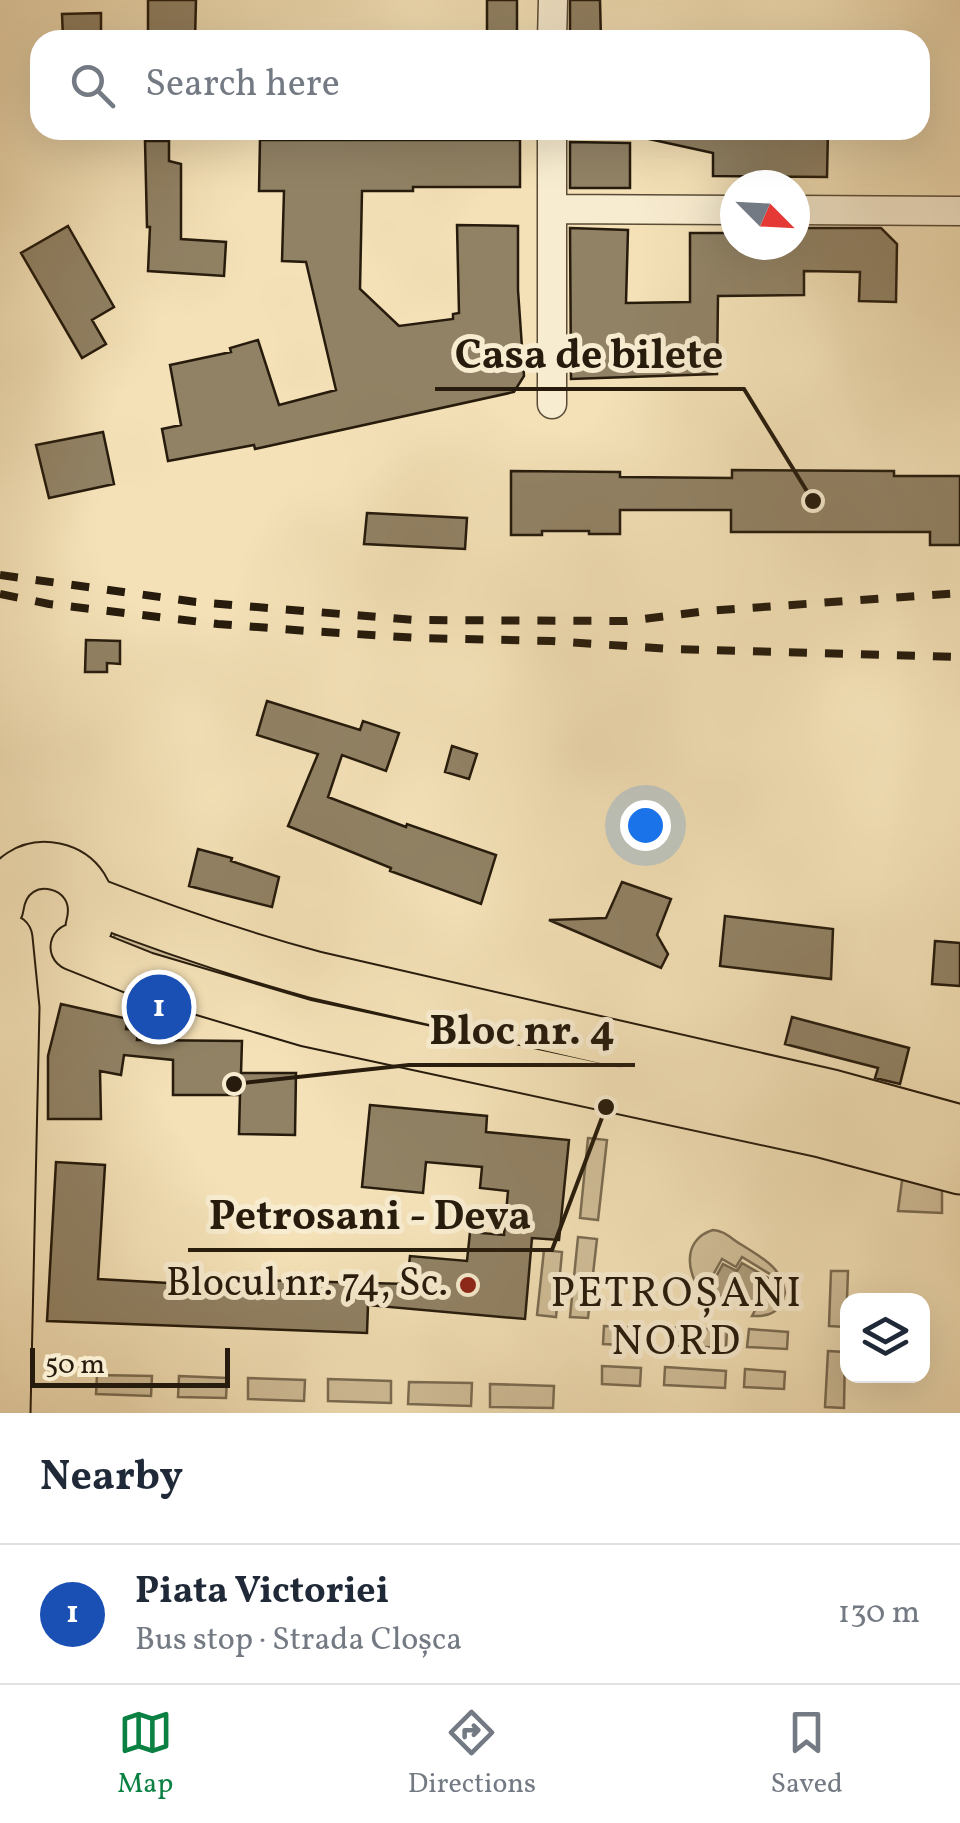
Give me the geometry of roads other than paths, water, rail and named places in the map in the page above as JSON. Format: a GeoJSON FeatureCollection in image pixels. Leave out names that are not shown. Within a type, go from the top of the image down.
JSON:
{"type":"FeatureCollection","features":[{"type":"Feature","properties":{"kind":"main road"},"geometry":{"type":"LineString","coordinates":[[8,1413],[7,1165],[17,914],[44,865],[65,869],[81,882],[90,900],[91,922],[84,936],[17,914]]}},
{"type":"Feature","properties":{"kind":"main road"},"geometry":{"type":"LineString","coordinates":[[90,900],[200,942],[781,1104],[960,1171]]}},
{"type":"Feature","properties":{"kind":"main road"},"geometry":{"type":"LineString","coordinates":[[17,914],[144,976],[306,1023],[781,1104],[960,1128]]}},
{"type":"Feature","properties":{"kind":"street"},"geometry":{"type":"LineString","coordinates":[[552,30],[553,0]]}},
{"type":"Feature","properties":{"kind":"street"},"geometry":{"type":"LineString","coordinates":[[552,140],[552,404]]}},
{"type":"Feature","properties":{"kind":"street"},"geometry":{"type":"LineString","coordinates":[[552,209],[720,210]]}},
{"type":"Feature","properties":{"kind":"street"},"geometry":{"type":"LineString","coordinates":[[810,210],[960,210]]}},
{"type":"Feature","properties":{"kind":"railway"},"geometry":{"type":"LineString","coordinates":[[0,575],[196,602],[414,620],[627,621],[706,611],[960,593]]}},
{"type":"Feature","properties":{"kind":"railway"},"geometry":{"type":"LineString","coordinates":[[0,594],[49,604],[308,631],[670,649],[960,657]]}},
{"type":"Feature","properties":{"kind":"place","name":"Casa de bilete"},"geometry":{"type":"Point","coordinates":[813,501]}},
{"type":"Feature","properties":{"kind":"place","name":"Piata Victoriei"},"geometry":{"type":"Point","coordinates":[159,1007]}},
{"type":"Feature","properties":{"kind":"place","name":"Bloc nr. 4"},"geometry":{"type":"Point","coordinates":[234,1084]}},
{"type":"Feature","properties":{"kind":"place","name":"Petrosani - Deva"},"geometry":{"type":"Point","coordinates":[606,1107]}},
{"type":"Feature","properties":{"kind":"place","name":"Blocul nr. 74, Sc."},"geometry":{"type":"Point","coordinates":[468,1285]}},
{"type":"Feature","properties":{"kind":"district","name":"PETROȘANI NORD"},"geometry":{"type":"Point","coordinates":[677,1319]}}]}
